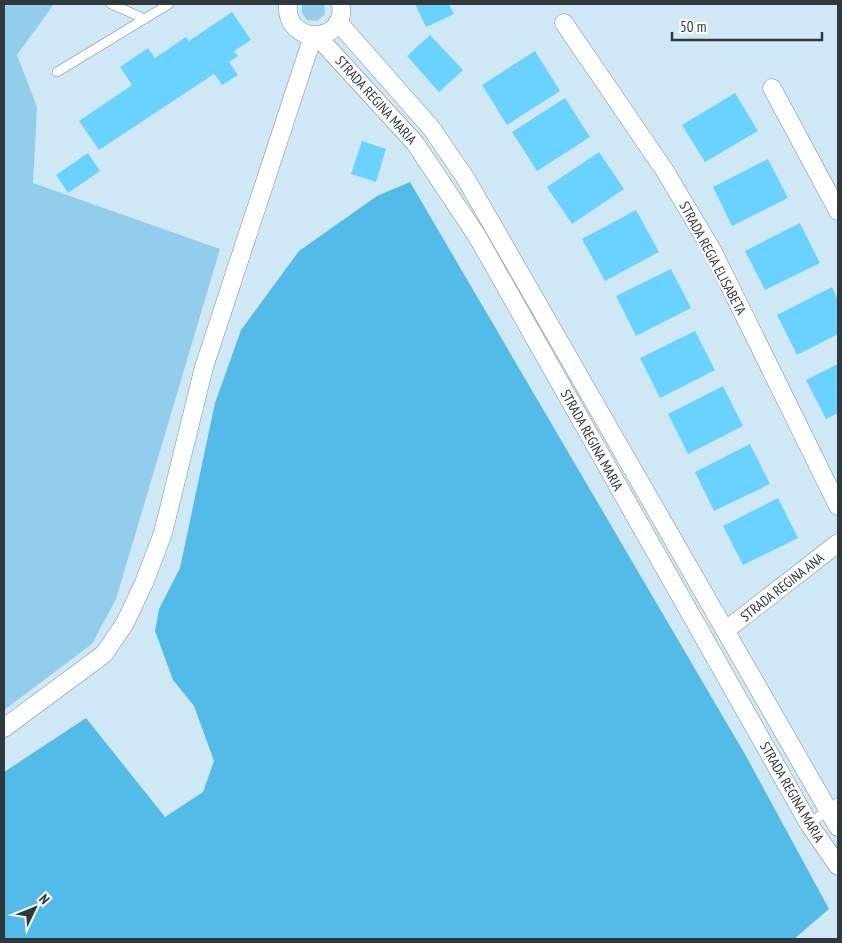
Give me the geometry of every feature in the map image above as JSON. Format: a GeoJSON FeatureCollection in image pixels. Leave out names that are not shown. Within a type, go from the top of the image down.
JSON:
{"type":"FeatureCollection","features":[{"type":"Feature","properties":{"kind":"street","name":"STRADA REGINA MARIA"},"geometry":{"type":"LineString","coordinates":[[286,4],[293,24],[299,30],[315,36],[415,143],[454,199],[477,236],[809,824],[838,866]]}},
{"type":"Feature","properties":{"kind":"street"},"geometry":{"type":"LineString","coordinates":[[4,728],[104,654],[125,624],[144,583],[163,533],[204,367],[315,36],[333,29],[341,15],[341,4]]}},
{"type":"Feature","properties":{"kind":"street","name":"STRADA REGINA MARIA"},"geometry":{"type":"LineString","coordinates":[[338,22],[432,129],[466,179],[726,630],[833,807],[838,827]]}},
{"type":"Feature","properties":{"kind":"street","name":"STRADA REGIA ELISABETA"},"geometry":{"type":"LineString","coordinates":[[564,23],[665,171],[712,250],[838,506]]}},
{"type":"Feature","properties":{"kind":"street"},"geometry":{"type":"LineString","coordinates":[[772,88],[838,211]]}},
{"type":"Feature","properties":{"kind":"street","name":"STRADA REGINA ANA"},"geometry":{"type":"LineString","coordinates":[[726,630],[838,543]]}},
{"type":"Feature","properties":{"kind":"lane"},"geometry":{"type":"LineString","coordinates":[[110,4],[144,19]]}},
{"type":"Feature","properties":{"kind":"lane"},"geometry":{"type":"LineString","coordinates":[[57,72],[169,4]]}},
{"type":"Feature","properties":{"kind":"lane"},"geometry":{"type":"LineString","coordinates":[[809,824],[833,807]]}},
{"type":"Feature","properties":{"kind":"shaded area"},"geometry":{"type":"Polygon","coordinates":[[[4,4],[54,4],[17,55],[37,107],[33,183],[220,249],[116,599],[92,644],[4,710],[4,4]]]}},
{"type":"Feature","properties":{"kind":"shaded area"},"geometry":{"type":"Polygon","coordinates":[[[302,4],[324,4],[325,14],[317,21],[307,20],[302,13],[302,4]]]}},
{"type":"Feature","properties":{"kind":"shaded area"},"geometry":{"type":"Polygon","coordinates":[[[410,182],[746,756],[829,909],[794,939],[4,939],[4,772],[86,718],[165,817],[203,792],[214,761],[194,706],[173,680],[155,631],[159,609],[180,568],[215,403],[241,330],[299,251],[377,196],[410,182]]]}},
{"type":"Feature","properties":{"kind":"building"},"geometry":{"type":"Polygon","coordinates":[[[415,4],[449,4],[454,14],[426,27],[415,4]]]}},
{"type":"Feature","properties":{"kind":"building"},"geometry":{"type":"Polygon","coordinates":[[[232,12],[251,40],[234,51],[238,56],[229,62],[238,75],[222,85],[214,74],[99,150],[79,121],[132,85],[120,67],[148,48],[155,58],[186,37],[189,41],[232,12]]]}},
{"type":"Feature","properties":{"kind":"building"},"geometry":{"type":"Polygon","coordinates":[[[430,35],[463,70],[439,92],[407,56],[430,35]]]}},
{"type":"Feature","properties":{"kind":"building"},"geometry":{"type":"Polygon","coordinates":[[[535,51],[560,91],[507,125],[482,85],[535,51]]]}},
{"type":"Feature","properties":{"kind":"building"},"geometry":{"type":"Polygon","coordinates":[[[735,93],[758,131],[705,162],[682,125],[735,93]]]}},
{"type":"Feature","properties":{"kind":"building"},"geometry":{"type":"Polygon","coordinates":[[[565,98],[590,137],[537,171],[512,132],[565,98]]]}},
{"type":"Feature","properties":{"kind":"building"},"geometry":{"type":"Polygon","coordinates":[[[362,141],[386,149],[376,182],[351,174],[362,141]]]}},
{"type":"Feature","properties":{"kind":"building"},"geometry":{"type":"Polygon","coordinates":[[[599,152],[624,189],[572,224],[547,187],[599,152]]]}},
{"type":"Feature","properties":{"kind":"building"},"geometry":{"type":"Polygon","coordinates":[[[88,153],[100,171],[68,193],[56,175],[88,153]]]}},
{"type":"Feature","properties":{"kind":"building"},"geometry":{"type":"Polygon","coordinates":[[[768,159],[788,198],[732,226],[713,187],[768,159]]]}},
{"type":"Feature","properties":{"kind":"building"},"geometry":{"type":"Polygon","coordinates":[[[636,210],[659,252],[605,281],[582,239],[636,210]]]}},
{"type":"Feature","properties":{"kind":"building"},"geometry":{"type":"Polygon","coordinates":[[[800,223],[820,263],[765,290],[745,251],[800,223]]]}},
{"type":"Feature","properties":{"kind":"building"},"geometry":{"type":"Polygon","coordinates":[[[671,269],[691,308],[636,336],[616,296],[671,269]]]}},
{"type":"Feature","properties":{"kind":"building"},"geometry":{"type":"Polygon","coordinates":[[[832,287],[838,300],[838,334],[797,355],[777,315],[832,287]]]}},
{"type":"Feature","properties":{"kind":"building"},"geometry":{"type":"Polygon","coordinates":[[[695,331],[715,370],[660,398],[640,358],[695,331]]]}},
{"type":"Feature","properties":{"kind":"building"},"geometry":{"type":"Polygon","coordinates":[[[838,364],[838,413],[826,419],[806,380],[838,364]]]}},
{"type":"Feature","properties":{"kind":"building"},"geometry":{"type":"Polygon","coordinates":[[[723,386],[743,426],[688,454],[668,414],[723,386]]]}},
{"type":"Feature","properties":{"kind":"building"},"geometry":{"type":"Polygon","coordinates":[[[750,444],[770,484],[714,511],[695,472],[750,444]]]}},
{"type":"Feature","properties":{"kind":"building"},"geometry":{"type":"Polygon","coordinates":[[[778,498],[798,538],[743,565],[723,526],[778,498]]]}}]}
